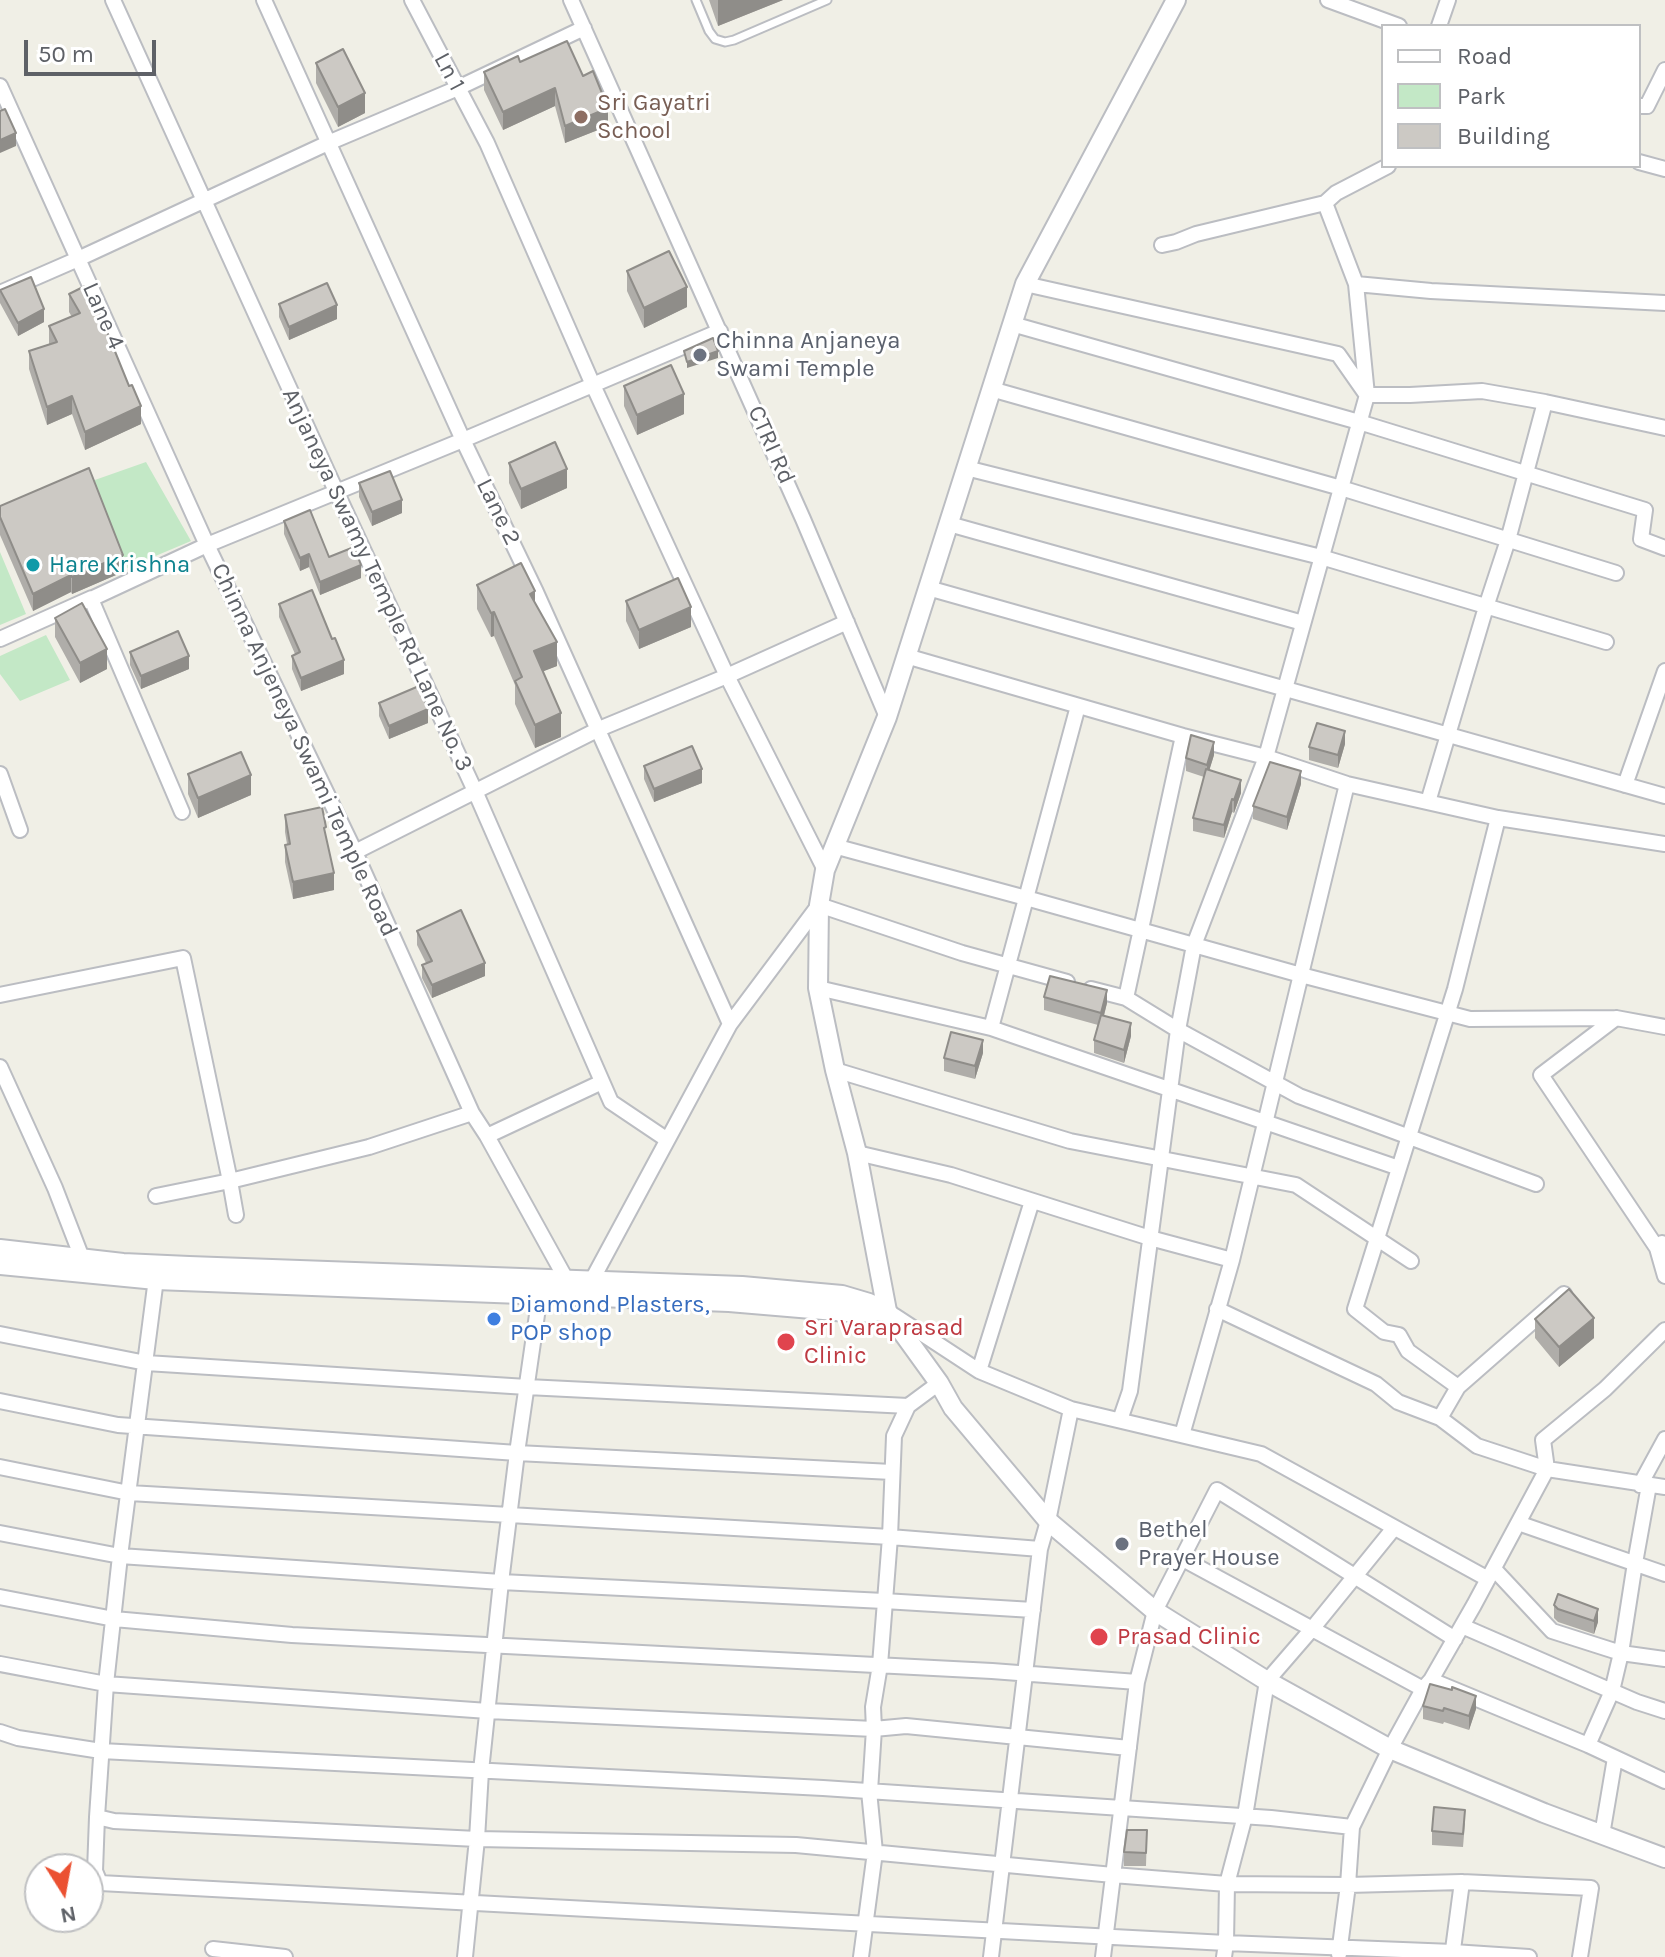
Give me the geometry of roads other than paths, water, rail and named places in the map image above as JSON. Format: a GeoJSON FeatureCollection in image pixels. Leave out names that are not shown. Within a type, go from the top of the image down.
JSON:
{"type":"FeatureCollection","features":[{"type":"Feature","properties":{"kind":"street","name":"Anjaneya Swamy Temple Rd Lane No. 3"},"geometry":{"type":"LineString","coordinates":[[113,0],[475,791],[611,1102],[666,1139]]}},
{"type":"Feature","properties":{"kind":"street","name":"Lane 2"},"geometry":{"type":"LineString","coordinates":[[264,0],[463,440],[599,729],[730,1024]]}},
{"type":"Feature","properties":{"kind":"street","name":"Ln 1"},"geometry":{"type":"LineString","coordinates":[[412,0],[487,143],[593,385],[727,676],[825,870]]}},
{"type":"Feature","properties":{"kind":"street","name":"CTRI Rd"},"geometry":{"type":"LineString","coordinates":[[571,0],[803,519],[887,717]]}},
{"type":"Feature","properties":{"kind":"street"},"geometry":{"type":"LineString","coordinates":[[1176,0],[1025,284],[887,717],[825,870],[819,905],[818,988],[857,1153],[887,1311],[939,1383],[953,1408],[1048,1521],[1155,1611],[1267,1681],[1390,1749],[1544,1813],[1665,1858]]}},
{"type":"Feature","properties":{"kind":"street"},"geometry":{"type":"LineString","coordinates":[[1328,0],[1394,24]]}},
{"type":"Feature","properties":{"kind":"street"},"geometry":{"type":"LineString","coordinates":[[1440,24],[1448,0]]}},
{"type":"Feature","properties":{"kind":"street"},"geometry":{"type":"LineString","coordinates":[[0,293],[328,143],[458,88],[584,28]]}},
{"type":"Feature","properties":{"kind":"street"},"geometry":{"type":"LineString","coordinates":[[1641,106],[1647,106],[1665,70]]}},
{"type":"Feature","properties":{"kind":"street","name":"Lane 4"},"geometry":{"type":"LineString","coordinates":[[0,86],[207,545]]}},
{"type":"Feature","properties":{"kind":"street"},"geometry":{"type":"LineString","coordinates":[[1641,163],[1665,169]]}},
{"type":"Feature","properties":{"kind":"street"},"geometry":{"type":"LineString","coordinates":[[1162,245],[1325,203],[1336,193],[1384,168]]}},
{"type":"Feature","properties":{"kind":"street"},"geometry":{"type":"LineString","coordinates":[[1120,1420],[1130,1391],[1178,1030],[1194,945],[1266,757],[1367,395],[1356,284],[1325,203]]}},
{"type":"Feature","properties":{"kind":"street"},"geometry":{"type":"LineString","coordinates":[[1025,284],[1338,354],[1367,395]]}},
{"type":"Feature","properties":{"kind":"street"},"geometry":{"type":"LineString","coordinates":[[1356,284],[1665,303]]}},
{"type":"Feature","properties":{"kind":"street"},"geometry":{"type":"LineString","coordinates":[[1012,324],[1359,422],[1645,510],[1641,539],[1665,548]]}},
{"type":"Feature","properties":{"kind":"street","name":"Chinna Anjeneya Swami Temple Road"},"geometry":{"type":"LineString","coordinates":[[566,1279],[472,1113],[355,852],[207,545],[720,331]]}},
{"type":"Feature","properties":{"kind":"street"},"geometry":{"type":"LineString","coordinates":[[991,389],[1341,488],[1616,573]]}},
{"type":"Feature","properties":{"kind":"street"},"geometry":{"type":"LineString","coordinates":[[1367,395],[1482,391],[1665,428]]}},
{"type":"Feature","properties":{"kind":"street"},"geometry":{"type":"LineString","coordinates":[[1428,802],[1508,540],[1545,402]]}},
{"type":"Feature","properties":{"kind":"street"},"geometry":{"type":"LineString","coordinates":[[966,468],[1321,557],[1606,642]]}},
{"type":"Feature","properties":{"kind":"street"},"geometry":{"type":"LineString","coordinates":[[949,524],[1303,623]]}},
{"type":"Feature","properties":{"kind":"street"},"geometry":{"type":"LineString","coordinates":[[0,639],[207,545]]}},
{"type":"Feature","properties":{"kind":"street"},"geometry":{"type":"LineString","coordinates":[[928,588],[1665,796]]}},
{"type":"Feature","properties":{"kind":"street"},"geometry":{"type":"LineString","coordinates":[[92,598],[182,812]]}},
{"type":"Feature","properties":{"kind":"street"},"geometry":{"type":"LineString","coordinates":[[355,852],[599,729],[847,622]]}},
{"type":"Feature","properties":{"kind":"street"},"geometry":{"type":"LineString","coordinates":[[906,656],[1266,757],[1347,784],[1498,818],[1665,844]]}},
{"type":"Feature","properties":{"kind":"street"},"geometry":{"type":"LineString","coordinates":[[1625,785],[1665,671]]}},
{"type":"Feature","properties":{"kind":"street"},"geometry":{"type":"LineString","coordinates":[[991,1028],[1078,706]]}},
{"type":"Feature","properties":{"kind":"street"},"geometry":{"type":"LineString","coordinates":[[1126,998],[1183,736]]}},
{"type":"Feature","properties":{"kind":"street"},"geometry":{"type":"LineString","coordinates":[[0,774],[20,830]]}},
{"type":"Feature","properties":{"kind":"street"},"geometry":{"type":"LineString","coordinates":[[1182,1435],[1232,1260],[1347,784]]}},
{"type":"Feature","properties":{"kind":"street"},"geometry":{"type":"LineString","coordinates":[[1458,1387],[1408,1351],[1399,1335],[1384,1332],[1355,1309],[1455,989],[1498,818]]}},
{"type":"Feature","properties":{"kind":"street"},"geometry":{"type":"LineString","coordinates":[[834,846],[1470,1019],[1616,1018],[1665,1027]]}},
{"type":"Feature","properties":{"kind":"street"},"geometry":{"type":"LineString","coordinates":[[592,1280],[730,1024],[819,905]]}},
{"type":"Feature","properties":{"kind":"street"},"geometry":{"type":"LineString","coordinates":[[819,905],[962,953],[1126,998],[1299,1096],[1536,1184]]}},
{"type":"Feature","properties":{"kind":"street"},"geometry":{"type":"LineString","coordinates":[[0,995],[183,958],[236,1215]]}},
{"type":"Feature","properties":{"kind":"street"},"geometry":{"type":"LineString","coordinates":[[818,988],[991,1028],[1399,1168]]}},
{"type":"Feature","properties":{"kind":"street"},"geometry":{"type":"LineString","coordinates":[[1616,1018],[1541,1075],[1662,1245],[1665,1276]]}},
{"type":"Feature","properties":{"kind":"street"},"geometry":{"type":"LineString","coordinates":[[0,1067],[55,1188],[82,1258]]}},
{"type":"Feature","properties":{"kind":"street"},"geometry":{"type":"LineString","coordinates":[[835,1070],[1070,1141],[1296,1185],[1411,1261]]}},
{"type":"Feature","properties":{"kind":"street"},"geometry":{"type":"LineString","coordinates":[[487,1136],[602,1082]]}},
{"type":"Feature","properties":{"kind":"street"},"geometry":{"type":"LineString","coordinates":[[156,1196],[369,1147],[472,1113]]}},
{"type":"Feature","properties":{"kind":"street"},"geometry":{"type":"LineString","coordinates":[[857,1153],[951,1175],[1150,1238],[1232,1260]]}},
{"type":"Feature","properties":{"kind":"street"},"geometry":{"type":"LineString","coordinates":[[979,1371],[1032,1201]]}},
{"type":"Feature","properties":{"kind":"street"},"geometry":{"type":"LineString","coordinates":[[0,1249],[82,1258],[157,1272],[566,1279],[742,1286],[842,1295],[887,1311],[979,1371],[1071,1409],[1261,1454],[1394,1528],[1491,1574],[1552,1631],[1621,1653],[1665,1659]]}},
{"type":"Feature","properties":{"kind":"street"},"geometry":{"type":"LineString","coordinates":[[0,1265],[729,1302],[859,1313],[887,1311]]}},
{"type":"Feature","properties":{"kind":"street"},"geometry":{"type":"LineString","coordinates":[[157,1272],[106,1684],[95,1871],[100,1883],[995,1930],[1106,1937],[1225,1950],[1529,1957]]}},
{"type":"Feature","properties":{"kind":"street"},"geometry":{"type":"LineString","coordinates":[[465,1957],[501,1582],[540,1294]]}},
{"type":"Feature","properties":{"kind":"street"},"geometry":{"type":"LineString","coordinates":[[1440,1418],[1458,1387],[1564,1294]]}},
{"type":"Feature","properties":{"kind":"street"},"geometry":{"type":"LineString","coordinates":[[1217,1309],[1376,1384],[1398,1402],[1440,1418],[1477,1446],[1547,1469],[1665,1487]]}},
{"type":"Feature","properties":{"kind":"street"},"geometry":{"type":"LineString","coordinates":[[1340,1952],[1352,1827],[1390,1749],[1491,1574],[1547,1469],[1543,1440],[1605,1389],[1665,1330]]}},
{"type":"Feature","properties":{"kind":"street"},"geometry":{"type":"LineString","coordinates":[[0,1334],[146,1363],[527,1387],[908,1406]]}},
{"type":"Feature","properties":{"kind":"street"},"geometry":{"type":"LineString","coordinates":[[861,1957],[875,1852],[869,1791],[873,1707],[880,1665],[890,1537],[894,1436],[908,1406],[939,1383]]}},
{"type":"Feature","properties":{"kind":"street"},"geometry":{"type":"LineString","coordinates":[[0,1401],[118,1425],[517,1453],[892,1472]]}},
{"type":"Feature","properties":{"kind":"street"},"geometry":{"type":"LineString","coordinates":[[991,1957],[1040,1549],[1071,1409]]}},
{"type":"Feature","properties":{"kind":"street"},"geometry":{"type":"LineString","coordinates":[[1588,1745],[1612,1691],[1635,1563],[1644,1485],[1665,1439]]}},
{"type":"Feature","properties":{"kind":"street"},"geometry":{"type":"LineString","coordinates":[[0,1467],[129,1493],[890,1537],[1040,1549]]}},
{"type":"Feature","properties":{"kind":"street"},"geometry":{"type":"LineString","coordinates":[[1103,1957],[1137,1682],[1155,1611],[1217,1490],[1355,1577],[1458,1632],[1665,1711]]}},
{"type":"Feature","properties":{"kind":"street"},"geometry":{"type":"LineString","coordinates":[[1518,1523],[1665,1574]]}},
{"type":"Feature","properties":{"kind":"street"},"geometry":{"type":"LineString","coordinates":[[1225,1950],[1227,1884],[1245,1816],[1267,1681],[1394,1528]]}},
{"type":"Feature","properties":{"kind":"street"},"geometry":{"type":"LineString","coordinates":[[0,1533],[120,1556],[501,1582],[1033,1610]]}},
{"type":"Feature","properties":{"kind":"street"},"geometry":{"type":"LineString","coordinates":[[1183,1559],[1312,1629],[1427,1684],[1588,1745],[1665,1781]]}},
{"type":"Feature","properties":{"kind":"street"},"geometry":{"type":"LineString","coordinates":[[0,1597],[114,1619],[292,1635],[1025,1673],[1137,1682]]}},
{"type":"Feature","properties":{"kind":"street"},"geometry":{"type":"LineString","coordinates":[[0,1664],[106,1684],[488,1711],[874,1729],[906,1726],[1129,1748]]}},
{"type":"Feature","properties":{"kind":"street"},"geometry":{"type":"LineString","coordinates":[[0,1732],[18,1738],[101,1751],[870,1791],[1245,1816],[1352,1827]]}},
{"type":"Feature","properties":{"kind":"street"},"geometry":{"type":"LineString","coordinates":[[1602,1835],[1615,1758]]}},
{"type":"Feature","properties":{"kind":"street"},"geometry":{"type":"LineString","coordinates":[[97,1817],[114,1821],[477,1839],[796,1845],[1227,1884],[1462,1882],[1591,1888],[1580,1957]]}},
{"type":"Feature","properties":{"kind":"street"},"geometry":{"type":"LineString","coordinates":[[1453,1954],[1462,1882]]}},
{"type":"Feature","properties":{"kind":"street"},"geometry":{"type":"LineString","coordinates":[[213,1949],[285,1957]]}},
{"type":"Feature","properties":{"kind":"lane"},"geometry":{"type":"LineString","coordinates":[[696,0],[709,31],[715,39],[725,42],[827,0]]}},
{"type":"Feature","properties":{"kind":"place","name":"Sri Gayatri School"},"geometry":{"type":"Point","coordinates":[581,117]}},
{"type":"Feature","properties":{"kind":"place","name":"Chinna Anjaneya Swami Temple"},"geometry":{"type":"Point","coordinates":[700,355]}},
{"type":"Feature","properties":{"kind":"place","name":"Hare Krishna"},"geometry":{"type":"Point","coordinates":[33,565]}},
{"type":"Feature","properties":{"kind":"place","name":"Diamond Plasters, POP shop"},"geometry":{"type":"Point","coordinates":[494,1319]}},
{"type":"Feature","properties":{"kind":"place","name":"Sri Varaprasad Clinic"},"geometry":{"type":"Point","coordinates":[786,1342]}},
{"type":"Feature","properties":{"kind":"place","name":"Bethel Prayer House"},"geometry":{"type":"Point","coordinates":[1122,1544]}},
{"type":"Feature","properties":{"kind":"place","name":"Prasad Clinic"},"geometry":{"type":"Point","coordinates":[1099,1637]}}]}
